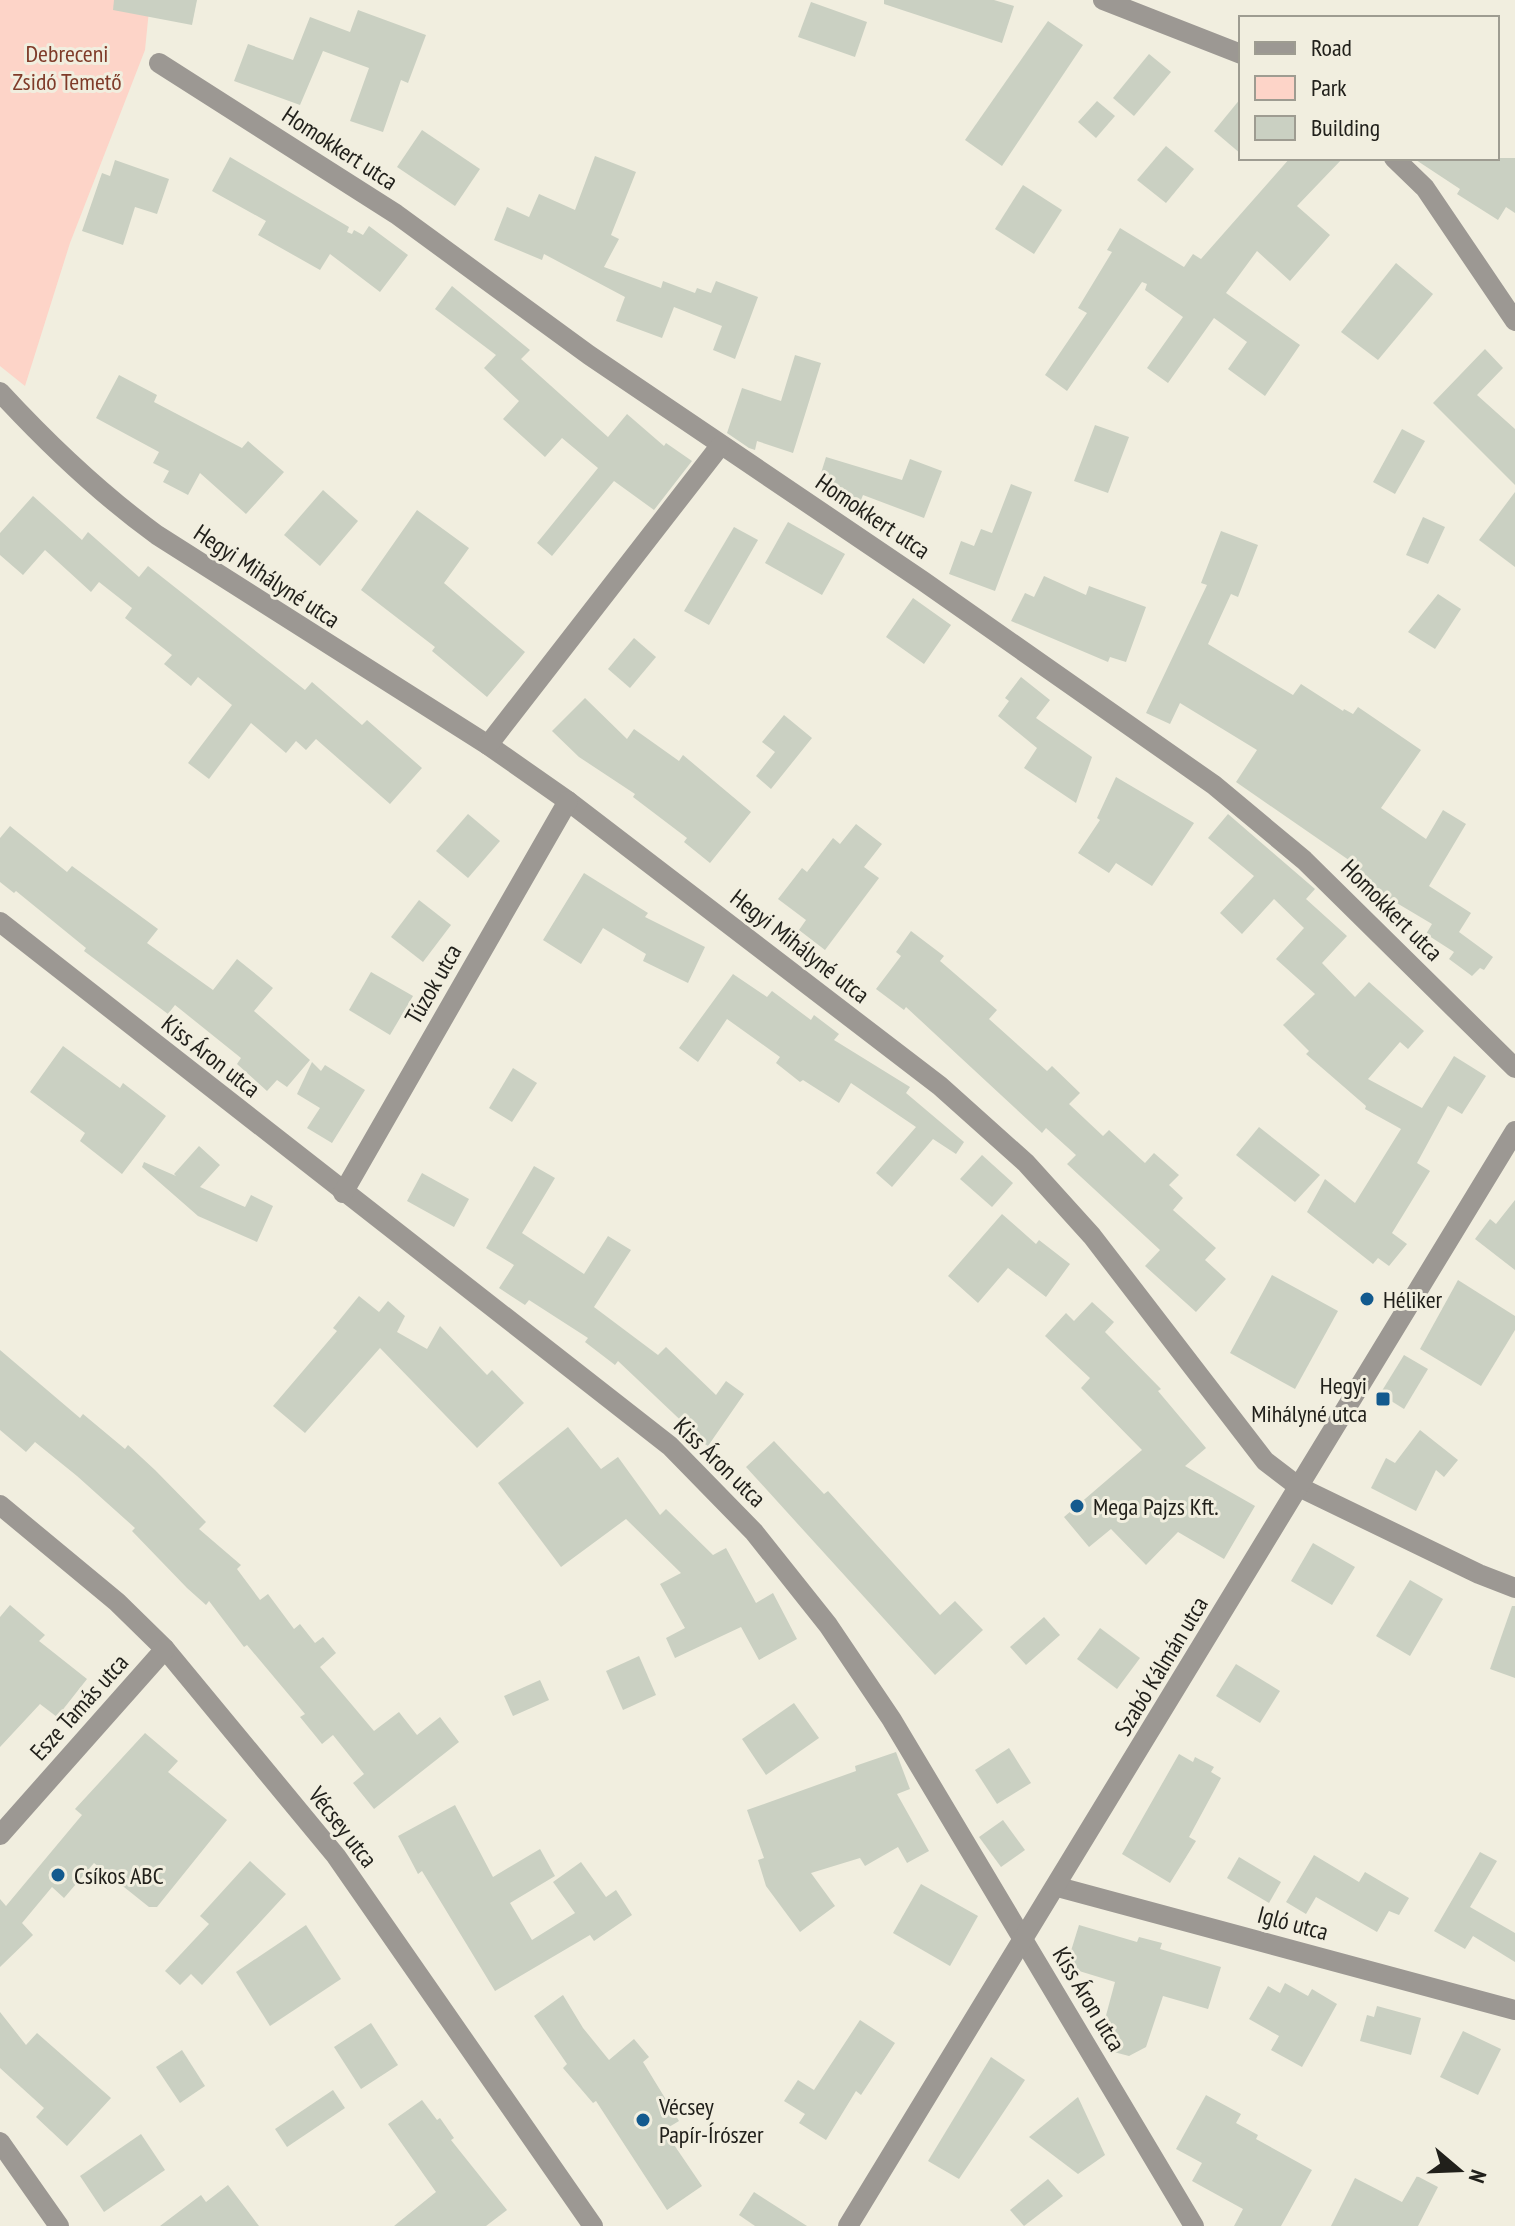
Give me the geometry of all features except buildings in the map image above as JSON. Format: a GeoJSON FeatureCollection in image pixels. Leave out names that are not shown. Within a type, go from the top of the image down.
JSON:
{"type":"FeatureCollection","features":[{"type":"Feature","properties":{"kind":"street"},"geometry":{"type":"LineString","coordinates":[[1103,0],[1239,53]]}},
{"type":"Feature","properties":{"kind":"street","name":"Homokkert utca"},"geometry":{"type":"LineString","coordinates":[[159,63],[396,214],[720,446],[923,581],[1263,822],[1515,1068]]}},
{"type":"Feature","properties":{"kind":"street"},"geometry":{"type":"LineString","coordinates":[[1396,160],[1425,188],[1515,321]]}},
{"type":"Feature","properties":{"kind":"street","name":"Hegyi Mihályné utca"},"geometry":{"type":"LineString","coordinates":[[0,392],[61,458],[106,498],[157,535],[488,745],[568,801],[940,1086],[1026,1163],[1150,1307],[1244,1437],[1265,1461],[1299,1487],[1479,1574],[1515,1588]]}},
{"type":"Feature","properties":{"kind":"street"},"geometry":{"type":"LineString","coordinates":[[488,745],[720,446]]}},
{"type":"Feature","properties":{"kind":"street","name":"Túzok utca"},"geometry":{"type":"LineString","coordinates":[[343,1193],[568,801]]}},
{"type":"Feature","properties":{"kind":"street","name":"Kiss Áron utca"},"geometry":{"type":"LineString","coordinates":[[0,922],[670,1446],[754,1532],[828,1625],[892,1720],[1194,2226]]}},
{"type":"Feature","properties":{"kind":"street","name":"Szabó Kálmán utca"},"geometry":{"type":"LineString","coordinates":[[848,2226],[1058,1887],[1515,1131]]}},
{"type":"Feature","properties":{"kind":"street","name":"Vécsey utca"},"geometry":{"type":"LineString","coordinates":[[0,1505],[117,1602],[165,1649],[336,1856],[593,2226]]}},
{"type":"Feature","properties":{"kind":"street","name":"Esze Tamás utca"},"geometry":{"type":"LineString","coordinates":[[0,1835],[165,1649]]}},
{"type":"Feature","properties":{"kind":"street","name":"Igló utca"},"geometry":{"type":"LineString","coordinates":[[1058,1887],[1515,2010]]}},
{"type":"Feature","properties":{"kind":"street"},"geometry":{"type":"LineString","coordinates":[[0,2142],[59,2226]]}},
{"type":"Feature","properties":{"kind":"green space","name":"Debreceni Zsidó Temető"},"geometry":{"type":"Polygon","coordinates":[[[0,0],[150,0],[145,50],[70,243],[25,386],[0,366],[0,0]]]}},
{"type":"Feature","properties":{"kind":"place","name":"Héliker"},"geometry":{"type":"Point","coordinates":[1367,1299]}},
{"type":"Feature","properties":{"kind":"place","name":"Hegyi Mihályné utca"},"geometry":{"type":"Point","coordinates":[1383,1399]}},
{"type":"Feature","properties":{"kind":"place","name":"Mega Pajzs Kft."},"geometry":{"type":"Point","coordinates":[1077,1506]}},
{"type":"Feature","properties":{"kind":"place","name":"Csíkos ABC"},"geometry":{"type":"Point","coordinates":[58,1875]}},
{"type":"Feature","properties":{"kind":"place","name":"Vécsey Papír-Írószer"},"geometry":{"type":"Point","coordinates":[643,2120]}}]}
